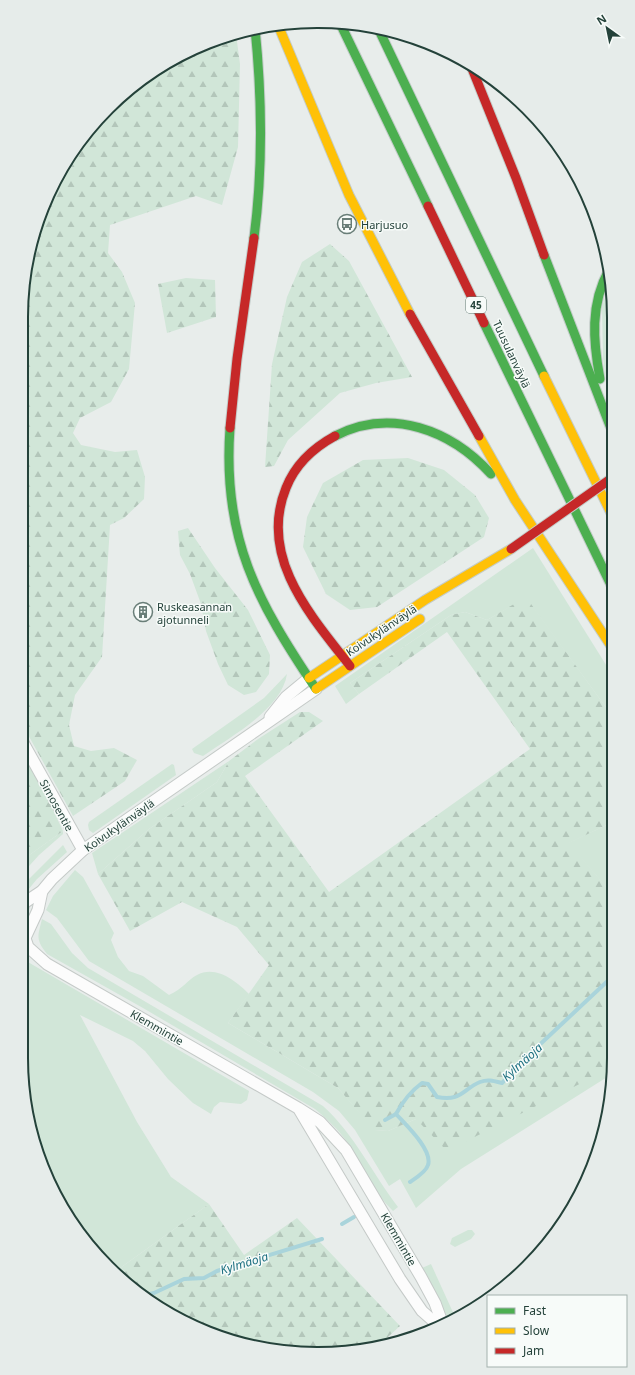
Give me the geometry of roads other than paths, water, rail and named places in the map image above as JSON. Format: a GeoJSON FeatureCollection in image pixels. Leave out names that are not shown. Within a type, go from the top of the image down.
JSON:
{"type":"FeatureCollection","features":[{"type":"Feature","properties":{"kind":"main road","name":"Tuusulanväylä"},"geometry":{"type":"LineString","coordinates":[[343,29],[408,162],[550,462],[607,576]]}},
{"type":"Feature","properties":{"kind":"main road"},"geometry":{"type":"LineString","coordinates":[[280,30],[349,195],[421,334],[515,500],[607,640]]}},
{"type":"Feature","properties":{"kind":"main road"},"geometry":{"type":"LineString","coordinates":[[255,35],[260,114],[260,177],[255,240],[230,415],[228,450],[230,485],[235,524],[252,583],[269,615],[316,689]]}},
{"type":"Feature","properties":{"kind":"main road","name":"Tuusulanväylä"},"geometry":{"type":"LineString","coordinates":[[382,36],[607,506]]}},
{"type":"Feature","properties":{"kind":"main road"},"geometry":{"type":"LineString","coordinates":[[475,75],[516,178],[572,331],[607,418]]}},
{"type":"Feature","properties":{"kind":"main road"},"geometry":{"type":"LineString","coordinates":[[604,277],[596,302],[594,332],[596,361],[607,410]]}},
{"type":"Feature","properties":{"kind":"main road"},"geometry":{"type":"LineString","coordinates":[[350,666],[306,606],[287,573],[279,544],[279,513],[284,489],[298,466],[313,449],[334,436],[356,427],[382,423],[431,430],[452,440],[475,455],[515,500]]}},
{"type":"Feature","properties":{"kind":"main road","name":"Koivukylänväylä"},"geometry":{"type":"LineString","coordinates":[[450,597],[511,549],[607,482]]}},
{"type":"Feature","properties":{"kind":"main road","name":"Koivukylänväylä"},"geometry":{"type":"LineString","coordinates":[[309,678],[425,600],[511,549]]}},
{"type":"Feature","properties":{"kind":"main road","name":"Koivukylänväylä"},"geometry":{"type":"LineString","coordinates":[[316,689],[425,615]]}},
{"type":"Feature","properties":{"kind":"street","name":"Koivukylänväylä"},"geometry":{"type":"LineString","coordinates":[[262,726],[286,697],[309,678]]}},
{"type":"Feature","properties":{"kind":"street","name":"Koivukylänväylä"},"geometry":{"type":"LineString","coordinates":[[28,901],[42,891],[52,878],[83,850],[316,689]]}},
{"type":"Feature","properties":{"kind":"street","name":"Simosentie"},"geometry":{"type":"LineString","coordinates":[[28,752],[83,850]]}},
{"type":"Feature","properties":{"kind":"street","name":"Koivukylänväylä"},"geometry":{"type":"LineString","coordinates":[[28,929],[38,910],[42,891]]}},
{"type":"Feature","properties":{"kind":"street","name":"Klemmintie"},"geometry":{"type":"LineString","coordinates":[[28,947],[48,964],[320,1122],[346,1150],[421,1277],[435,1304],[441,1319]]}},
{"type":"Feature","properties":{"kind":"street","name":"Klemmintie"},"geometry":{"type":"LineString","coordinates":[[298,1108],[400,1279],[422,1311],[435,1322]]}},
{"type":"Feature","properties":{"kind":"waterway","name":"Kylmäoja"},"geometry":{"type":"LineString","coordinates":[[410,1182],[420,1175],[428,1165],[426,1152],[422,1145],[396,1114],[411,1093],[422,1083],[428,1084],[437,1097],[451,1098],[483,1081],[502,1083],[534,1050],[607,982]]}},
{"type":"Feature","properties":{"kind":"waterway"},"geometry":{"type":"LineString","coordinates":[[385,1120],[396,1114]]}},
{"type":"Feature","properties":{"kind":"waterway","name":"Kylmäoja"},"geometry":{"type":"LineString","coordinates":[[342,1224],[354,1217]]}},
{"type":"Feature","properties":{"kind":"waterway","name":"Kylmäoja"},"geometry":{"type":"LineString","coordinates":[[151,1294],[184,1279],[204,1278],[217,1271],[322,1239]]}},
{"type":"Feature","properties":{"kind":"place","name":"Harjusuo"},"geometry":{"type":"Point","coordinates":[347,224]}},
{"type":"Feature","properties":{"kind":"place","name":"Ruskeasannan ajotunneli"},"geometry":{"type":"Point","coordinates":[143,612]}}]}
